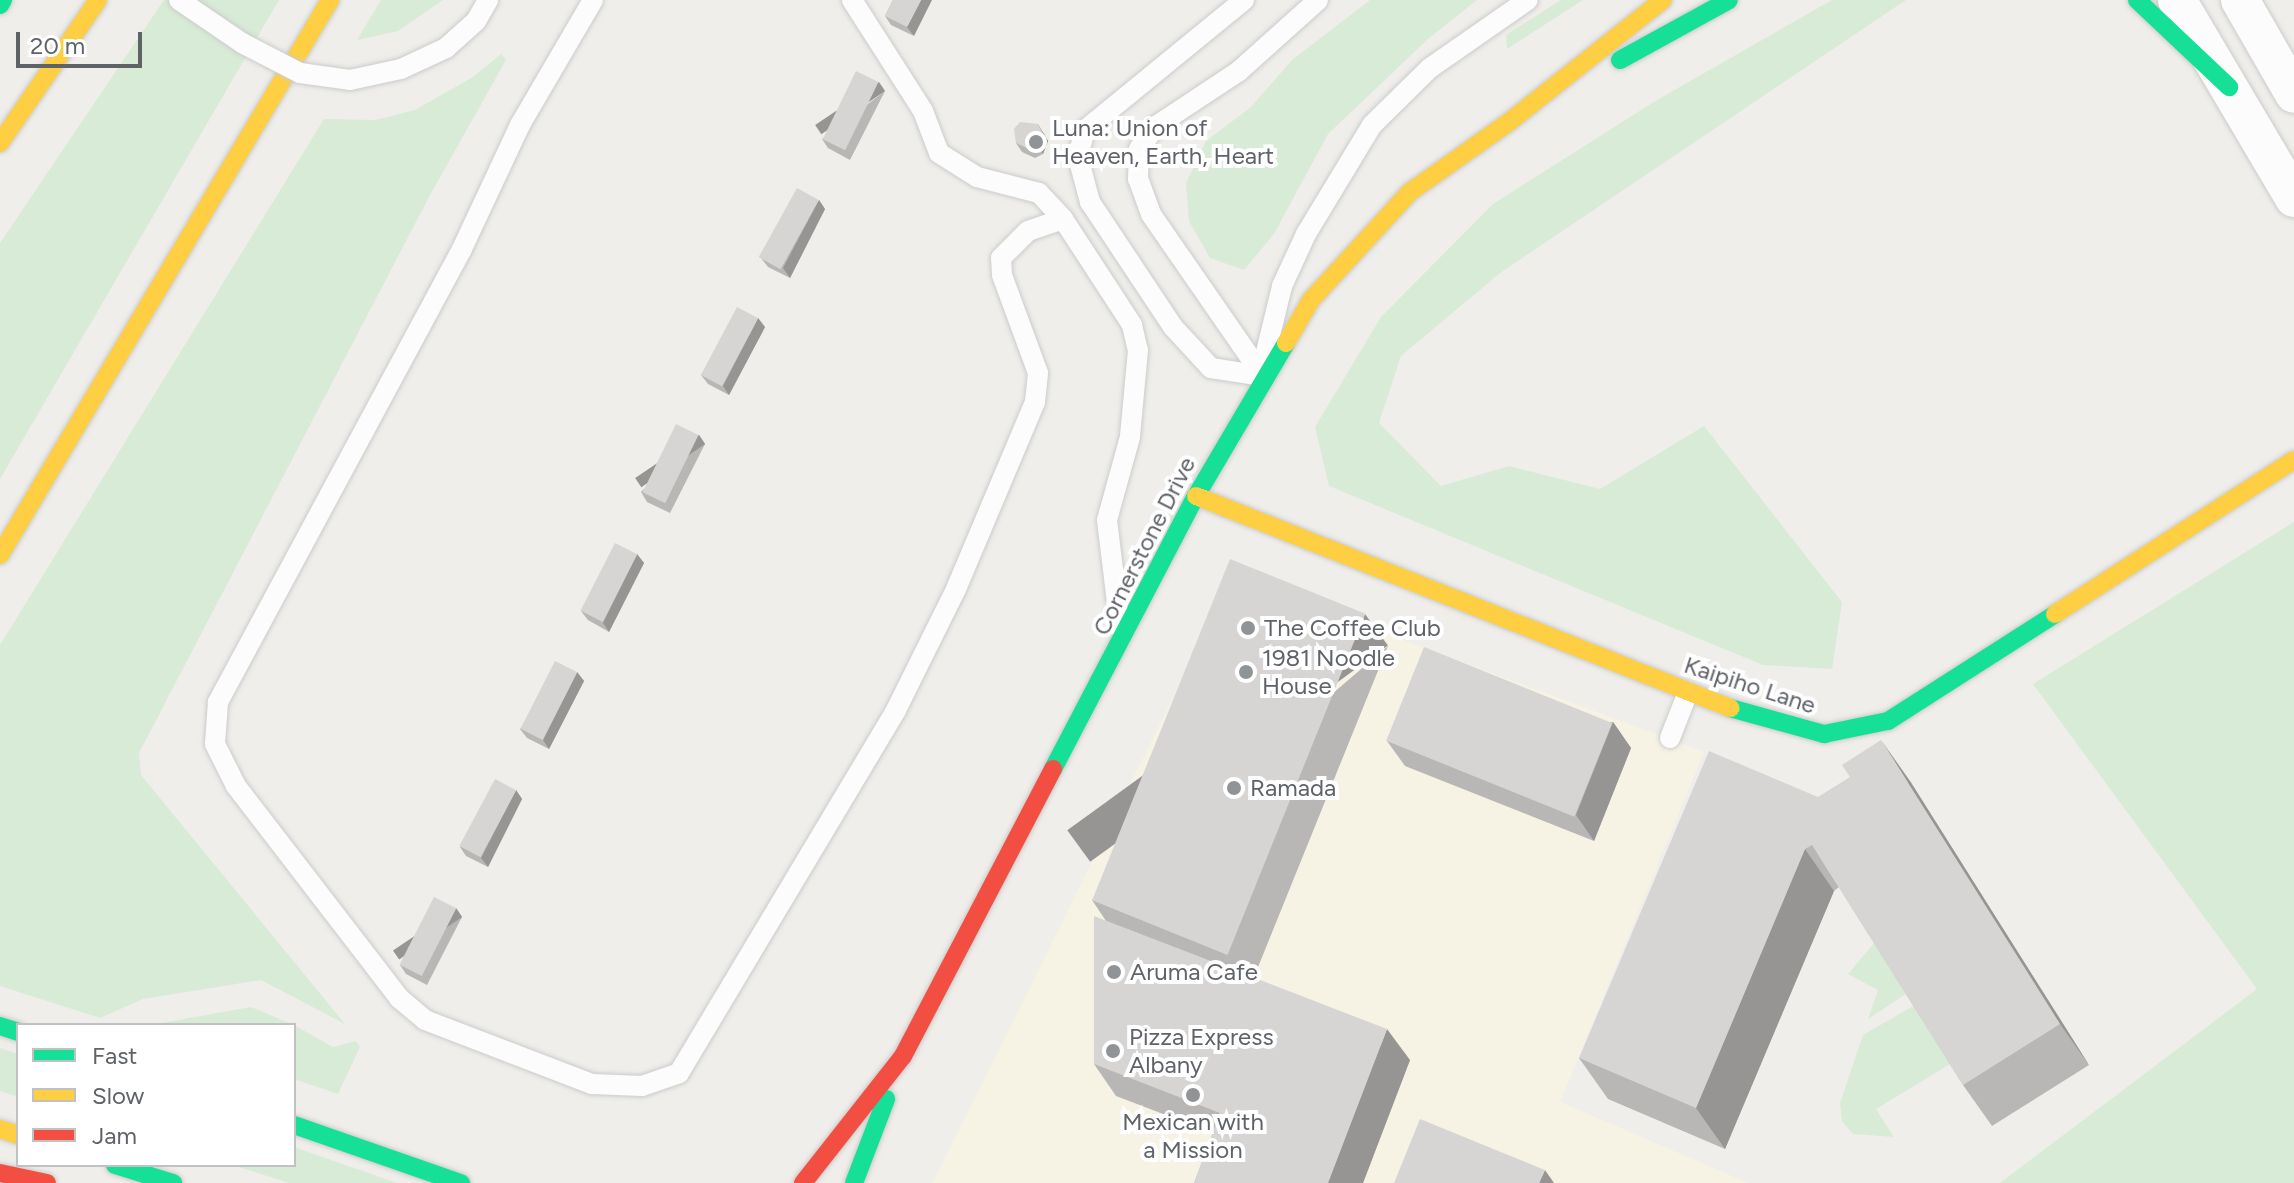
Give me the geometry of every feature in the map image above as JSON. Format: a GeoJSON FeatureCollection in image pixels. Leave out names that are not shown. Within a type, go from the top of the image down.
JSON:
{"type":"FeatureCollection","features":[{"type":"Feature","properties":{"kind":"main road"},"geometry":{"type":"LineString","coordinates":[[0,5],[3,0]]}},
{"type":"Feature","properties":{"kind":"main road"},"geometry":{"type":"LineString","coordinates":[[0,143],[98,0]]}},
{"type":"Feature","properties":{"kind":"main road"},"geometry":{"type":"LineString","coordinates":[[0,555],[330,0]]}},
{"type":"Feature","properties":{"kind":"main road","name":"Cornerstone Drive"},"geometry":{"type":"LineString","coordinates":[[854,1183],[903,1056],[1196,496],[1263,376],[1311,300],[1357,246],[1410,192],[1509,122],[1663,0]]}},
{"type":"Feature","properties":{"kind":"main road","name":"Cornerstone Drive"},"geometry":{"type":"LineString","coordinates":[[1509,122],[1729,0]]}},
{"type":"Feature","properties":{"kind":"main road"},"geometry":{"type":"LineString","coordinates":[[2137,0],[2229,87]]}},
{"type":"Feature","properties":{"kind":"main road","name":"Kaipiho Lane"},"geometry":{"type":"LineString","coordinates":[[1196,496],[1688,692],[1824,734],[1888,721],[2294,460]]}},
{"type":"Feature","properties":{"kind":"main road","name":"Cornerstone Drive"},"geometry":{"type":"LineString","coordinates":[[803,1183],[903,1056]]}},
{"type":"Feature","properties":{"kind":"main road"},"geometry":{"type":"LineString","coordinates":[[296,1126],[461,1183]]}},
{"type":"Feature","properties":{"kind":"main road"},"geometry":{"type":"LineString","coordinates":[[121,1167],[173,1183]]}},
{"type":"Feature","properties":{"kind":"main road"},"geometry":{"type":"LineString","coordinates":[[0,1173],[47,1183]]}},
{"type":"Feature","properties":{"kind":"street"},"geometry":{"type":"LineString","coordinates":[[2177,0],[2294,198]]}},
{"type":"Feature","properties":{"kind":"street"},"geometry":{"type":"LineString","coordinates":[[2240,0],[2294,94]]}},
{"type":"Feature","properties":{"kind":"lane"},"geometry":{"type":"LineString","coordinates":[[179,0],[242,43],[300,73],[350,80],[401,69],[446,48],[476,21],[488,0]]}},
{"type":"Feature","properties":{"kind":"lane"},"geometry":{"type":"LineString","coordinates":[[593,0],[520,125],[462,249],[218,702],[215,744],[236,786],[399,998],[425,1020],[592,1084],[642,1086],[679,1073],[896,710],[1011,464],[1035,402],[1038,373],[1002,275],[1001,258],[1028,231],[1063,219]]}},
{"type":"Feature","properties":{"kind":"lane"},"geometry":{"type":"LineString","coordinates":[[852,0],[923,111],[939,153],[955,168],[1039,193],[1063,219],[1132,325],[1138,350],[1130,437],[1107,520],[1122,641]]}},
{"type":"Feature","properties":{"kind":"lane"},"geometry":{"type":"LineString","coordinates":[[1244,0],[1085,130],[1078,157],[1090,202],[1173,327],[1211,368],[1263,376]]}},
{"type":"Feature","properties":{"kind":"lane"},"geometry":{"type":"LineString","coordinates":[[1263,376],[1151,214],[1138,179],[1139,149],[1156,126],[1239,71],[1318,0]]}},
{"type":"Feature","properties":{"kind":"lane"},"geometry":{"type":"LineString","coordinates":[[1263,376],[1267,332],[1282,286],[1306,234],[1372,125],[1430,68],[1528,0]]}},
{"type":"Feature","properties":{"kind":"lane"},"geometry":{"type":"LineString","coordinates":[[1670,738],[1688,692]]}},
{"type":"Feature","properties":{"kind":"shaded area"},"geometry":{"type":"Polygon","coordinates":[[[1268,590],[1704,752],[1560,1102],[1748,1183],[933,1183],[1220,603],[1268,590]]]}},
{"type":"Feature","properties":{"kind":"green space"},"geometry":{"type":"Polygon","coordinates":[[[164,0],[279,0],[0,479],[0,243],[164,0]]]}},
{"type":"Feature","properties":{"kind":"green space"},"geometry":{"type":"Polygon","coordinates":[[[381,0],[443,0],[398,31],[357,40],[381,0]]]}},
{"type":"Feature","properties":{"kind":"green space"},"geometry":{"type":"Polygon","coordinates":[[[1370,0],[1477,0],[1428,39],[1328,134],[1274,234],[1244,270],[1210,258],[1189,221],[1186,183],[1206,141],[1251,107],[1292,60],[1370,0]]]}},
{"type":"Feature","properties":{"kind":"green space"},"geometry":{"type":"Polygon","coordinates":[[[1561,0],[1583,0],[1507,49],[1506,35],[1561,0]]]}},
{"type":"Feature","properties":{"kind":"green space"},"geometry":{"type":"Polygon","coordinates":[[[1832,0],[1906,0],[1500,273],[1401,356],[1379,423],[1441,486],[1509,466],[1600,489],[1704,426],[1842,602],[1832,669],[1763,665],[1329,486],[1315,427],[1381,317],[1493,204],[1657,100],[1832,0]]]}},
{"type":"Feature","properties":{"kind":"green space"},"geometry":{"type":"Polygon","coordinates":[[[501,54],[506,60],[430,195],[139,753],[141,775],[345,1024],[261,980],[143,999],[100,1018],[0,986],[0,645],[324,119],[375,120],[415,110],[473,77],[501,54]]]}},
{"type":"Feature","properties":{"kind":"green space"},"geometry":{"type":"Polygon","coordinates":[[[2294,522],[2294,1183],[2000,1183],[2257,989],[2033,684],[2294,522]]]}},
{"type":"Feature","properties":{"kind":"green space"},"geometry":{"type":"Polygon","coordinates":[[[1876,941],[1909,992],[1868,1019],[1878,990],[1848,974],[1876,941]]]}},
{"type":"Feature","properties":{"kind":"green space"},"geometry":{"type":"Polygon","coordinates":[[[1915,1005],[1952,1063],[1876,1109],[1894,1137],[1853,1134],[1842,1121],[1840,1103],[1863,1035],[1915,1005]]]}},
{"type":"Feature","properties":{"kind":"green space"},"geometry":{"type":"Polygon","coordinates":[[[251,1007],[289,1023],[161,1023],[251,1007]]]}},
{"type":"Feature","properties":{"kind":"green space"},"geometry":{"type":"Polygon","coordinates":[[[296,1026],[333,1047],[356,1041],[360,1047],[338,1094],[296,1080],[296,1026]]]}},
{"type":"Feature","properties":{"kind":"green space"},"geometry":{"type":"Polygon","coordinates":[[[0,1048],[16,1053],[16,1096],[0,1091],[0,1048]]]}},
{"type":"Feature","properties":{"kind":"green space"},"geometry":{"type":"Polygon","coordinates":[[[296,1148],[397,1183],[289,1183],[239,1167],[296,1167],[296,1148]]]}},
{"type":"Feature","properties":{"kind":"building"},"geometry":{"type":"Polygon","coordinates":[[[893,0],[921,0],[907,27],[885,16],[893,0]]]}},
{"type":"Feature","properties":{"kind":"building"},"geometry":{"type":"Polygon","coordinates":[[[856,71],[878,82],[845,150],[823,139],[856,71]]]}},
{"type":"Feature","properties":{"kind":"building"},"geometry":{"type":"Polygon","coordinates":[[[1020,122],[1038,124],[1042,132],[1037,145],[1029,149],[1016,143],[1014,129],[1020,122]]]}},
{"type":"Feature","properties":{"kind":"building"},"geometry":{"type":"Polygon","coordinates":[[[797,188],[819,200],[781,269],[759,257],[797,188]]]}},
{"type":"Feature","properties":{"kind":"building"},"geometry":{"type":"Polygon","coordinates":[[[737,307],[758,318],[722,386],[701,375],[737,307]]]}},
{"type":"Feature","properties":{"kind":"building"},"geometry":{"type":"Polygon","coordinates":[[[676,424],[698,435],[665,503],[643,492],[676,424]]]}},
{"type":"Feature","properties":{"kind":"building"},"geometry":{"type":"Polygon","coordinates":[[[615,543],[637,554],[603,622],[580,611],[615,543]]]}},
{"type":"Feature","properties":{"kind":"building"},"geometry":{"type":"Polygon","coordinates":[[[1230,559],[1365,614],[1228,955],[1092,900],[1230,559]]]}},
{"type":"Feature","properties":{"kind":"building"},"geometry":{"type":"Polygon","coordinates":[[[1424,647],[1612,723],[1574,817],[1386,741],[1424,647]]]}},
{"type":"Feature","properties":{"kind":"building"},"geometry":{"type":"Polygon","coordinates":[[[555,661],[577,672],[543,740],[520,729],[555,661]]]}},
{"type":"Feature","properties":{"kind":"building"},"geometry":{"type":"Polygon","coordinates":[[[1881,740],[2060,1024],[1963,1085],[1812,845],[1805,849],[1696,1108],[1579,1058],[1709,751],[1818,797],[1850,777],[1842,765],[1881,740]]]}},
{"type":"Feature","properties":{"kind":"building"},"geometry":{"type":"Polygon","coordinates":[[[495,779],[516,790],[481,857],[459,846],[495,779]]]}},
{"type":"Feature","properties":{"kind":"building"},"geometry":{"type":"Polygon","coordinates":[[[434,897],[456,908],[422,976],[399,965],[434,897]]]}},
{"type":"Feature","properties":{"kind":"building"},"geometry":{"type":"Polygon","coordinates":[[[1094,916],[1387,1029],[1328,1183],[1194,1183],[1220,1113],[1094,1064],[1094,916]]]}},
{"type":"Feature","properties":{"kind":"building"},"geometry":{"type":"Polygon","coordinates":[[[1420,1119],[1545,1170],[1539,1183],[1394,1183],[1420,1119]]]}},
{"type":"Feature","properties":{"kind":"traffic: fast"},"geometry":{"type":"LineString","coordinates":[[0,5],[3,0]]}},
{"type":"Feature","properties":{"kind":"traffic: fast"},"geometry":{"type":"LineString","coordinates":[[1620,60],[1729,0]]}},
{"type":"Feature","properties":{"kind":"traffic: fast"},"geometry":{"type":"LineString","coordinates":[[2137,0],[2229,87]]}},
{"type":"Feature","properties":{"kind":"traffic: fast"},"geometry":{"type":"LineString","coordinates":[[1053,769],[1196,496],[1286,343]]}},
{"type":"Feature","properties":{"kind":"traffic: fast"},"geometry":{"type":"LineString","coordinates":[[1730,708],[1824,734],[1888,721],[2055,614]]}},
{"type":"Feature","properties":{"kind":"traffic: fast"},"geometry":{"type":"LineString","coordinates":[[0,1026],[16,1031]]}},
{"type":"Feature","properties":{"kind":"traffic: fast"},"geometry":{"type":"LineString","coordinates":[[854,1183],[886,1099]]}},
{"type":"Feature","properties":{"kind":"traffic: fast"},"geometry":{"type":"LineString","coordinates":[[296,1126],[461,1183]]}},
{"type":"Feature","properties":{"kind":"traffic: fast"},"geometry":{"type":"LineString","coordinates":[[121,1167],[173,1183]]}},
{"type":"Feature","properties":{"kind":"traffic: slow"},"geometry":{"type":"LineString","coordinates":[[0,143],[98,0]]}},
{"type":"Feature","properties":{"kind":"traffic: slow"},"geometry":{"type":"LineString","coordinates":[[0,555],[330,0]]}},
{"type":"Feature","properties":{"kind":"traffic: slow"},"geometry":{"type":"LineString","coordinates":[[1286,343],[1311,300],[1410,192],[1509,122],[1663,0]]}},
{"type":"Feature","properties":{"kind":"traffic: slow"},"geometry":{"type":"LineString","coordinates":[[2055,614],[2294,460]]}},
{"type":"Feature","properties":{"kind":"traffic: slow"},"geometry":{"type":"LineString","coordinates":[[1196,496],[1730,708]]}},
{"type":"Feature","properties":{"kind":"traffic: slow"},"geometry":{"type":"LineString","coordinates":[[0,1129],[16,1134]]}},
{"type":"Feature","properties":{"kind":"traffic: jam"},"geometry":{"type":"LineString","coordinates":[[803,1183],[903,1056],[1053,769]]}},
{"type":"Feature","properties":{"kind":"traffic: jam"},"geometry":{"type":"LineString","coordinates":[[0,1173],[47,1183]]}},
{"type":"Feature","properties":{"kind":"place","name":"Luna: Union of Heaven, Earth, Heart"},"geometry":{"type":"Point","coordinates":[1036,142]}},
{"type":"Feature","properties":{"kind":"place","name":"The Coffee Club"},"geometry":{"type":"Point","coordinates":[1248,628]}},
{"type":"Feature","properties":{"kind":"place","name":"1981 Noodle House"},"geometry":{"type":"Point","coordinates":[1246,672]}},
{"type":"Feature","properties":{"kind":"place","name":"Ramada"},"geometry":{"type":"Point","coordinates":[1234,788]}},
{"type":"Feature","properties":{"kind":"place","name":"Aruma Cafe"},"geometry":{"type":"Point","coordinates":[1114,972]}},
{"type":"Feature","properties":{"kind":"place","name":"Pizza Express Albany"},"geometry":{"type":"Point","coordinates":[1113,1051]}},
{"type":"Feature","properties":{"kind":"place","name":"Mexican with a Mission"},"geometry":{"type":"Point","coordinates":[1193,1095]}}]}
